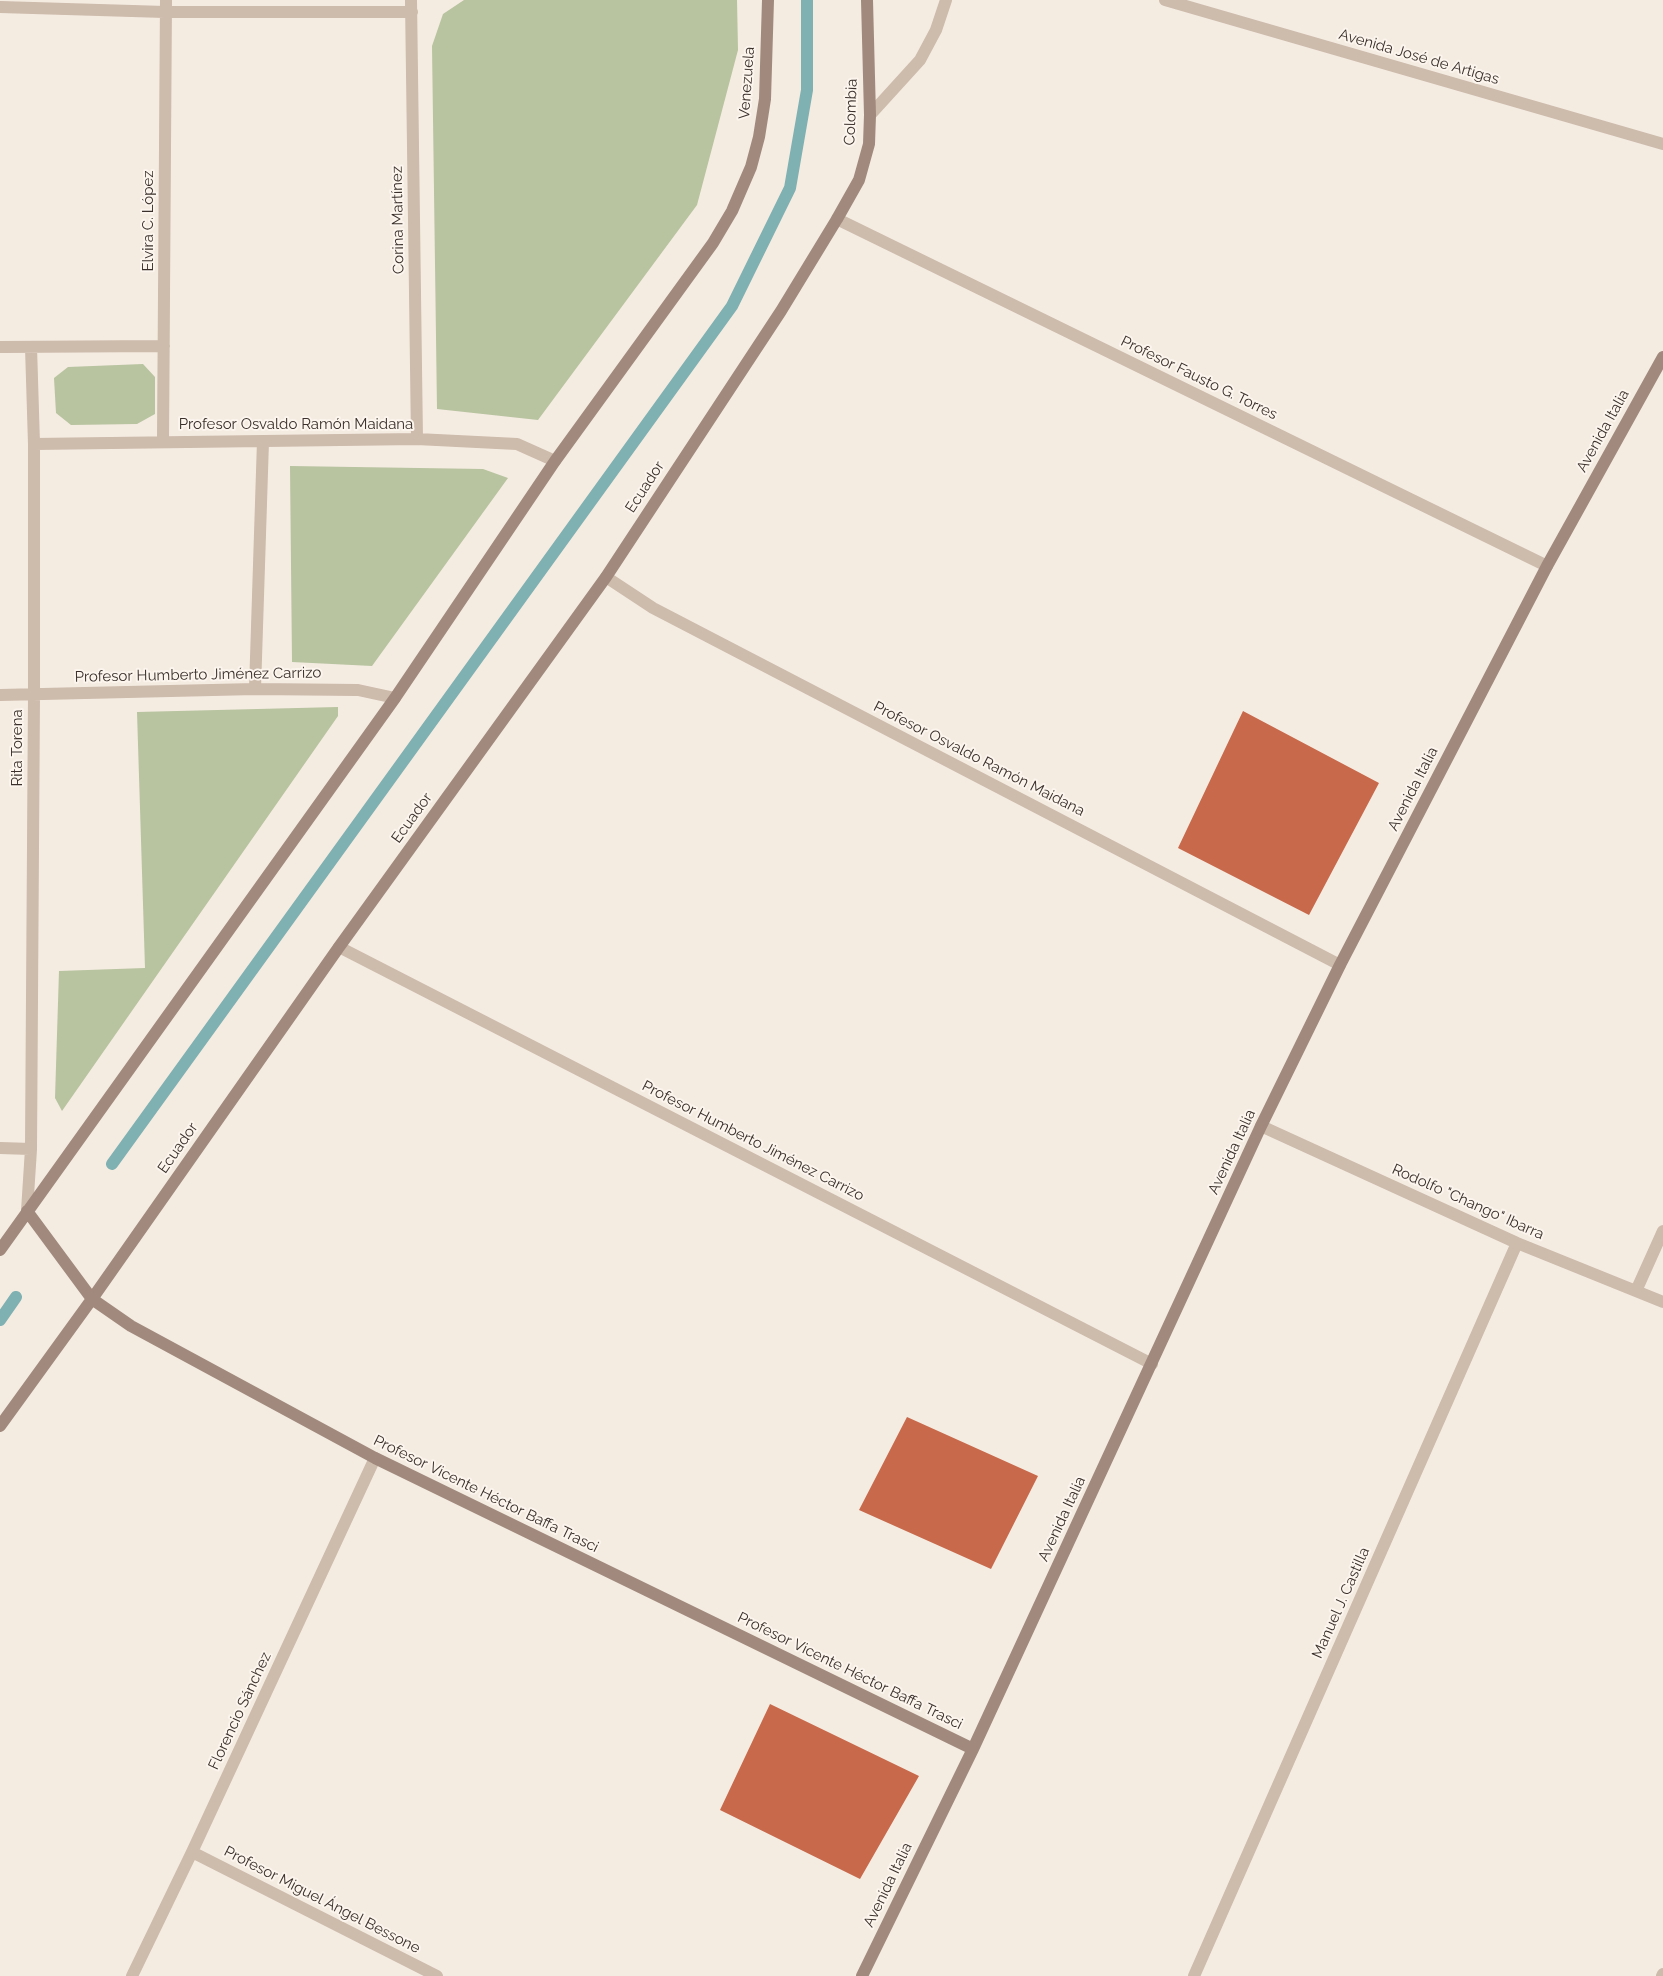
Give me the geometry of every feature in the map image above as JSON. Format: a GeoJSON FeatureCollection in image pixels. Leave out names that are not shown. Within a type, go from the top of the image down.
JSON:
{"type":"FeatureCollection","features":[{"type":"Feature","properties":{"kind":"main road","name":"Venezuela"},"geometry":{"type":"LineString","coordinates":[[555,461],[713,243],[732,211],[751,167],[765,99],[768,0]]}},
{"type":"Feature","properties":{"kind":"main road","name":"Colombia"},"geometry":{"type":"LineString","coordinates":[[837,219],[859,180],[868,144],[870,115],[866,0]]}},
{"type":"Feature","properties":{"kind":"main road","name":"Ecuador"},"geometry":{"type":"LineString","coordinates":[[0,1426],[92,1299],[339,947],[606,577],[775,320],[837,219]]}},
{"type":"Feature","properties":{"kind":"main road","name":"Avenida Italia"},"geometry":{"type":"LineString","coordinates":[[862,1976],[973,1749],[1261,1126],[1340,965],[1547,566],[1663,357]]}},
{"type":"Feature","properties":{"kind":"main road"},"geometry":{"type":"LineString","coordinates":[[0,1250],[395,698],[555,461]]}},
{"type":"Feature","properties":{"kind":"main road","name":"Profesor Vicente Héctor Baffa Trasci"},"geometry":{"type":"LineString","coordinates":[[27,1211],[92,1299],[131,1326],[375,1458],[973,1749]]}},
{"type":"Feature","properties":{"kind":"street"},"geometry":{"type":"LineString","coordinates":[[870,115],[920,60],[936,30],[946,0]]}},
{"type":"Feature","properties":{"kind":"street","name":"Avenida José de Artigas"},"geometry":{"type":"LineString","coordinates":[[1166,0],[1663,144]]}},
{"type":"Feature","properties":{"kind":"street"},"geometry":{"type":"LineString","coordinates":[[0,7],[30,4],[412,6]]}},
{"type":"Feature","properties":{"kind":"street","name":"Elvira C. López"},"geometry":{"type":"LineString","coordinates":[[163,442],[166,6]]}},
{"type":"Feature","properties":{"kind":"street","name":"Corina Martínez"},"geometry":{"type":"LineString","coordinates":[[412,6],[417,440]]}},
{"type":"Feature","properties":{"kind":"street","name":"Profesor Fausto G. Torres"},"geometry":{"type":"LineString","coordinates":[[837,219],[1547,566]]}},
{"type":"Feature","properties":{"kind":"street"},"geometry":{"type":"LineString","coordinates":[[0,346],[164,346]]}},
{"type":"Feature","properties":{"kind":"street","name":"Rita Torena"},"geometry":{"type":"LineString","coordinates":[[27,1211],[31,1149],[34,695],[34,444],[31,347]]}},
{"type":"Feature","properties":{"kind":"street","name":"Profesor Osvaldo Ramón Maidana"},"geometry":{"type":"LineString","coordinates":[[34,444],[417,440],[517,444],[555,461]]}},
{"type":"Feature","properties":{"kind":"street"},"geometry":{"type":"LineString","coordinates":[[255,689],[263,441]]}},
{"type":"Feature","properties":{"kind":"street","name":"Profesor Osvaldo Ramón Maidana"},"geometry":{"type":"LineString","coordinates":[[606,577],[653,608],[1340,965]]}},
{"type":"Feature","properties":{"kind":"street","name":"Profesor Humberto Jiménez Carrizo"},"geometry":{"type":"LineString","coordinates":[[0,695],[255,689],[358,690],[395,698]]}},
{"type":"Feature","properties":{"kind":"street","name":"Profesor Humberto Jiménez Carrizo"},"geometry":{"type":"LineString","coordinates":[[339,947],[1152,1364]]}},
{"type":"Feature","properties":{"kind":"street","name":"Rodolfo \"Chango\" Ibarra"},"geometry":{"type":"LineString","coordinates":[[1261,1126],[1517,1243],[1663,1302]]}},
{"type":"Feature","properties":{"kind":"street"},"geometry":{"type":"LineString","coordinates":[[0,1148],[31,1149]]}},
{"type":"Feature","properties":{"kind":"street"},"geometry":{"type":"LineString","coordinates":[[1636,1291],[1663,1231]]}},
{"type":"Feature","properties":{"kind":"street","name":"Manuel J. Castilla"},"geometry":{"type":"LineString","coordinates":[[1194,1976],[1517,1243]]}},
{"type":"Feature","properties":{"kind":"street","name":"Florencio Sánchez"},"geometry":{"type":"LineString","coordinates":[[132,1976],[192,1852],[375,1458]]}},
{"type":"Feature","properties":{"kind":"street","name":"Profesor Miguel Ángel Bessone"},"geometry":{"type":"LineString","coordinates":[[192,1852],[437,1976]]}},
{"type":"Feature","properties":{"kind":"green space"},"geometry":{"type":"Polygon","coordinates":[[[464,0],[737,0],[738,50],[697,205],[538,420],[437,409],[432,46],[443,14],[464,0]]]}},
{"type":"Feature","properties":{"kind":"green space"},"geometry":{"type":"Polygon","coordinates":[[[143,364],[155,377],[155,414],[137,424],[71,425],[56,413],[54,378],[68,367],[143,364]]]}},
{"type":"Feature","properties":{"kind":"green space"},"geometry":{"type":"Polygon","coordinates":[[[290,466],[483,469],[508,478],[372,666],[292,662],[290,466]]]}},
{"type":"Feature","properties":{"kind":"green space"},"geometry":{"type":"Polygon","coordinates":[[[338,707],[338,716],[62,1111],[55,1098],[59,971],[145,968],[137,712],[338,707]]]}},
{"type":"Feature","properties":{"kind":"building"},"geometry":{"type":"Polygon","coordinates":[[[1243,711],[1379,783],[1309,915],[1178,848],[1243,711]]]}},
{"type":"Feature","properties":{"kind":"building"},"geometry":{"type":"Polygon","coordinates":[[[907,1417],[1038,1476],[991,1569],[859,1510],[907,1417]]]}},
{"type":"Feature","properties":{"kind":"building"},"geometry":{"type":"Polygon","coordinates":[[[770,1704],[919,1776],[860,1879],[720,1810],[770,1704]]]}},
{"type":"Feature","properties":{"kind":"waterway"},"geometry":{"type":"LineString","coordinates":[[112,1164],[732,306],[790,188],[807,90],[807,0]]}},
{"type":"Feature","properties":{"kind":"waterway"},"geometry":{"type":"LineString","coordinates":[[0,1320],[16,1297]]}}]}
